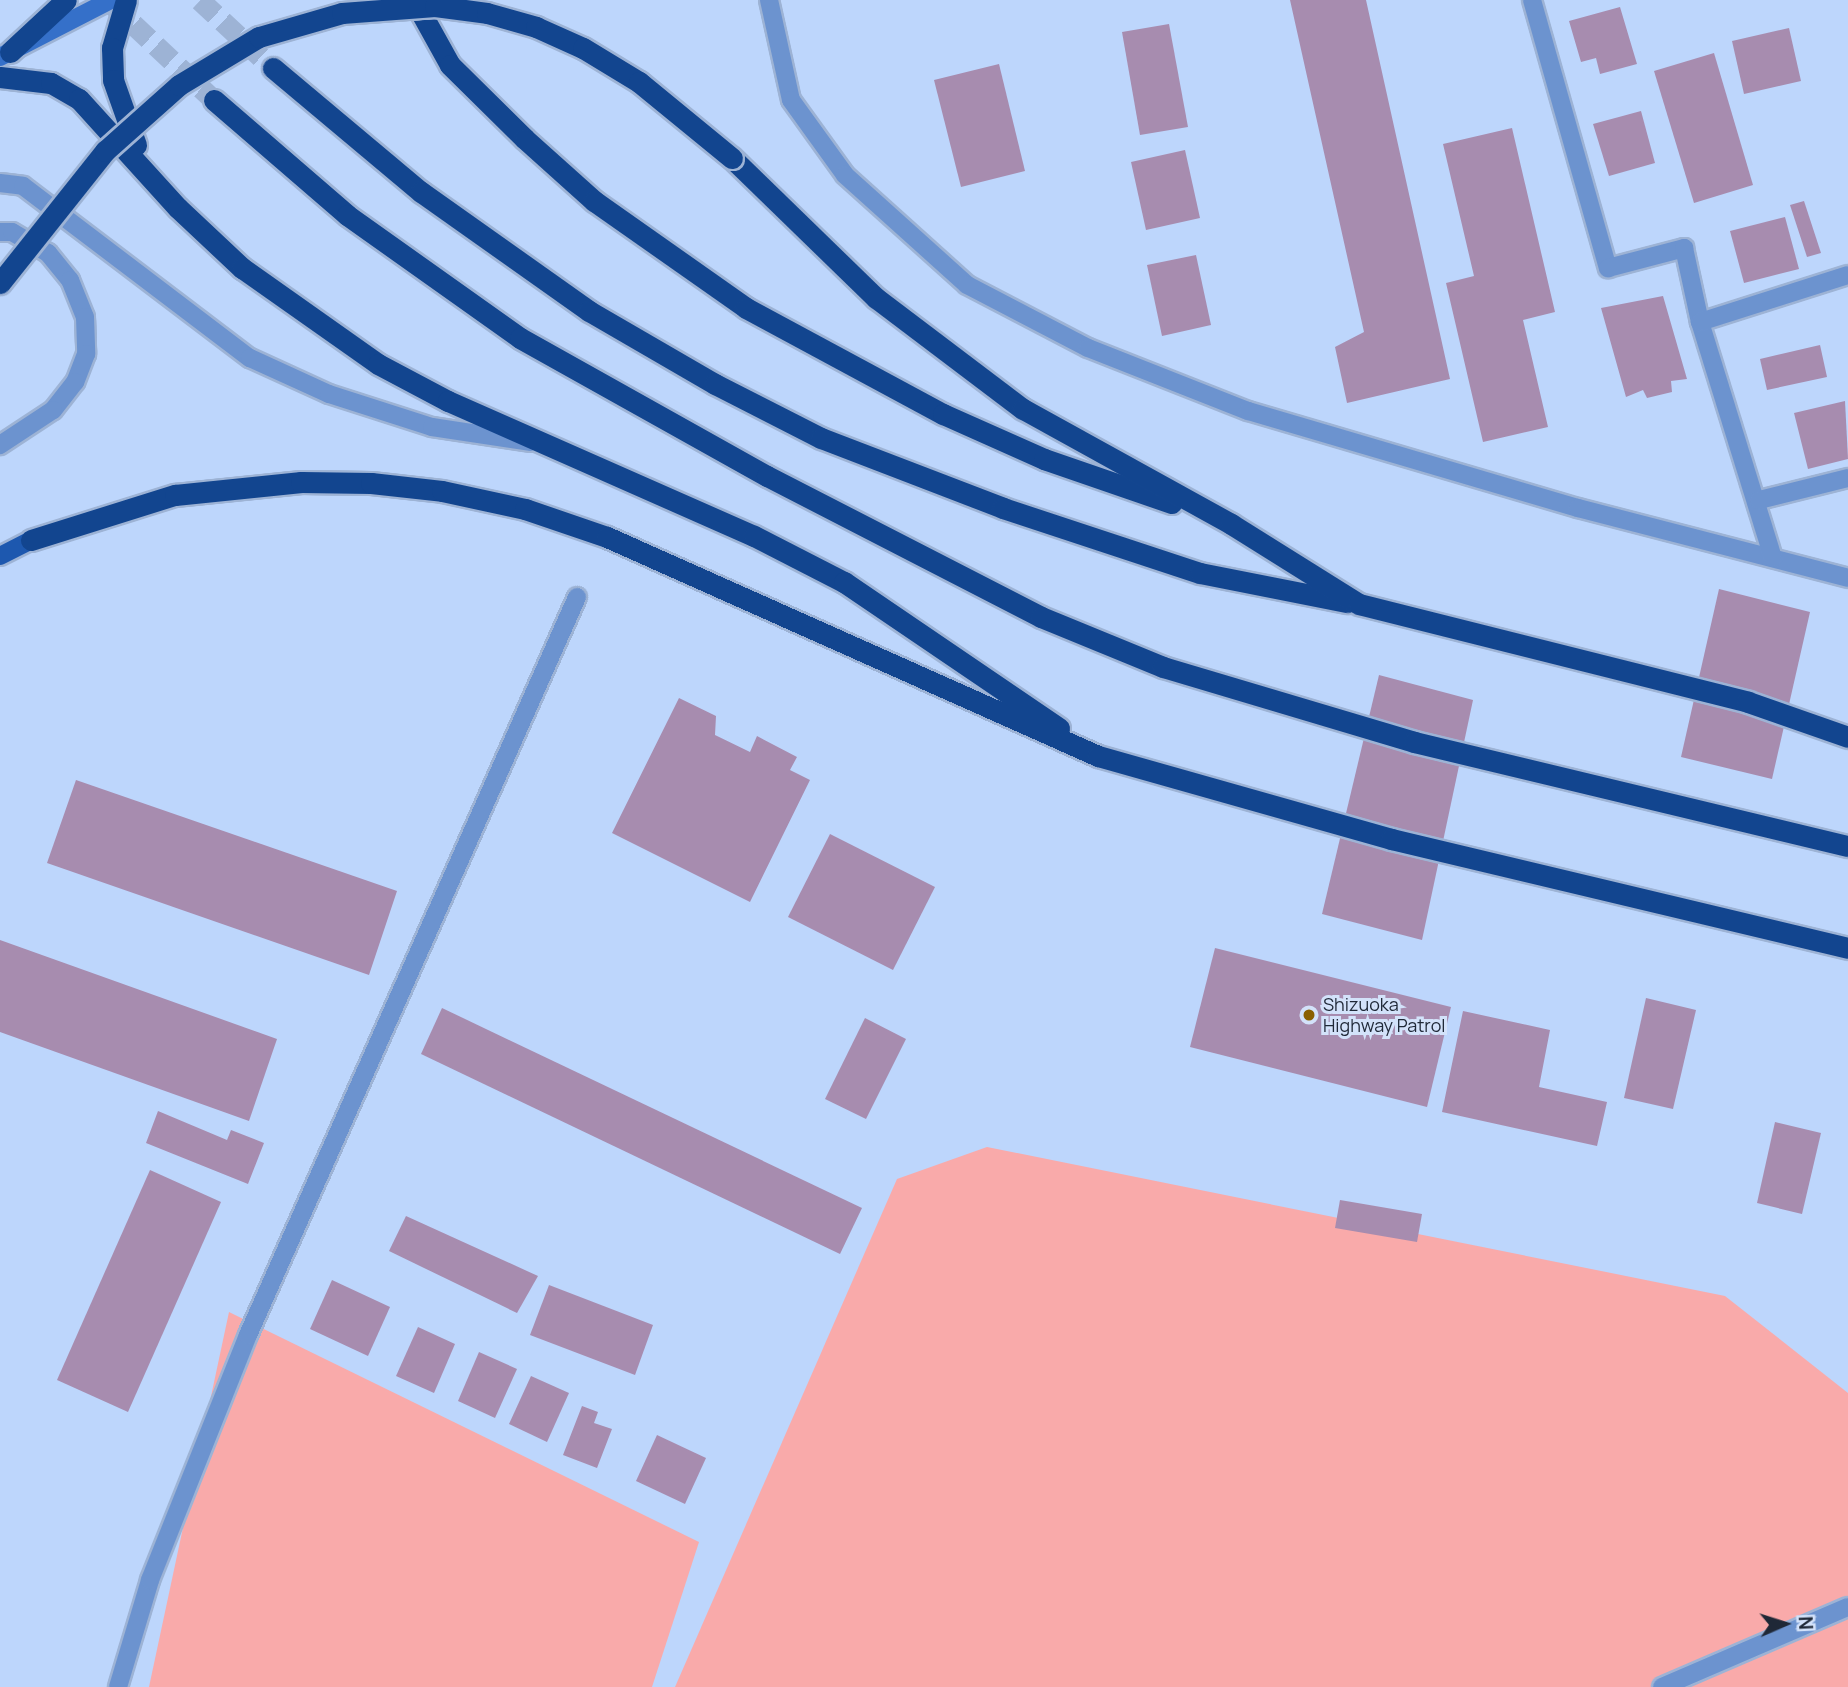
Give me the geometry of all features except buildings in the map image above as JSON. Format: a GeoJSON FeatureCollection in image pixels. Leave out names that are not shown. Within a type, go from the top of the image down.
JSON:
{"type":"FeatureCollection","features":[{"type":"Feature","properties":{"kind":"highway"},"geometry":{"type":"LineString","coordinates":[[5,54],[66,0]]}},
{"type":"Feature","properties":{"kind":"highway"},"geometry":{"type":"LineString","coordinates":[[126,0],[112,48],[119,108],[137,147],[178,208]]}},
{"type":"Feature","properties":{"kind":"highway"},"geometry":{"type":"LineString","coordinates":[[389,0],[450,65],[594,201],[746,308],[841,362],[1006,442],[1231,524]]}},
{"type":"Feature","properties":{"kind":"highway"},"geometry":{"type":"LineString","coordinates":[[414,0],[450,65]]}},
{"type":"Feature","properties":{"kind":"highway"},"geometry":{"type":"LineString","coordinates":[[0,283],[105,151],[179,85],[259,37],[342,13],[435,6],[487,13],[536,27],[583,48],[639,82],[732,158],[876,298],[1023,410],[1231,524],[1359,604]]}},
{"type":"Feature","properties":{"kind":"highway"},"geometry":{"type":"LineString","coordinates":[[273,68],[421,192],[589,311],[715,384],[821,438],[1003,508],[1199,573],[1359,604],[1748,702],[1848,737]]}},
{"type":"Feature","properties":{"kind":"highway"},"geometry":{"type":"LineString","coordinates":[[0,77],[51,83],[79,99],[178,208],[242,268],[378,364],[754,536],[844,582],[1098,755]]}},
{"type":"Feature","properties":{"kind":"highway"},"geometry":{"type":"LineString","coordinates":[[214,100],[347,215],[520,338],[767,476],[1041,617],[1163,667],[1414,742],[1848,846]]}},
{"type":"Feature","properties":{"kind":"highway"},"geometry":{"type":"LineString","coordinates":[[31,540],[110,512],[175,495],[233,488],[372,483],[442,491],[525,509],[607,537],[1098,755],[1391,839],[1848,948]]}},
{"type":"Feature","properties":{"kind":"main road"},"geometry":{"type":"LineString","coordinates":[[5,54],[111,0]]}},
{"type":"Feature","properties":{"kind":"main road"},"geometry":{"type":"LineString","coordinates":[[0,556],[31,540]]}},
{"type":"Feature","properties":{"kind":"street"},"geometry":{"type":"LineString","coordinates":[[769,0],[790,100],[845,175],[967,285],[1088,348],[1248,411],[1578,508],[1848,578]]}},
{"type":"Feature","properties":{"kind":"street"},"geometry":{"type":"LineString","coordinates":[[1532,0],[1608,268],[1684,248],[1700,323],[1759,500],[1773,558]]}},
{"type":"Feature","properties":{"kind":"street"},"geometry":{"type":"LineString","coordinates":[[0,183],[23,186],[250,358],[329,394],[432,427],[548,444]]}},
{"type":"Feature","properties":{"kind":"street"},"geometry":{"type":"LineString","coordinates":[[0,232],[12,232],[48,253],[70,280],[85,317],[86,354],[75,382],[53,410],[0,445]]}},
{"type":"Feature","properties":{"kind":"street"},"geometry":{"type":"LineString","coordinates":[[1700,323],[1848,275]]}},
{"type":"Feature","properties":{"kind":"street"},"geometry":{"type":"LineString","coordinates":[[1759,500],[1848,478]]}},
{"type":"Feature","properties":{"kind":"street"},"geometry":{"type":"LineString","coordinates":[[118,1687],[150,1580],[248,1335],[577,597]]}},
{"type":"Feature","properties":{"kind":"street"},"geometry":{"type":"LineString","coordinates":[[1662,1687],[1848,1607]]}},
{"type":"Feature","properties":{"kind":"shaded area"},"geometry":{"type":"Polygon","coordinates":[[[987,1147],[1725,1296],[1848,1393],[1848,1687],[675,1687],[897,1179],[987,1147]]]}},
{"type":"Feature","properties":{"kind":"shaded area"},"geometry":{"type":"Polygon","coordinates":[[[229,1312],[699,1542],[652,1687],[149,1687],[229,1312]]]}},
{"type":"Feature","properties":{"kind":"tunnel"},"geometry":{"type":"LineString","coordinates":[[200,0],[273,68]]}},
{"type":"Feature","properties":{"kind":"tunnel"},"geometry":{"type":"LineString","coordinates":[[111,3],[214,100]]}},
{"type":"Feature","properties":{"kind":"place","name":"Shizuoka Highway Patrol"},"geometry":{"type":"Point","coordinates":[1309,1015]}}]}
